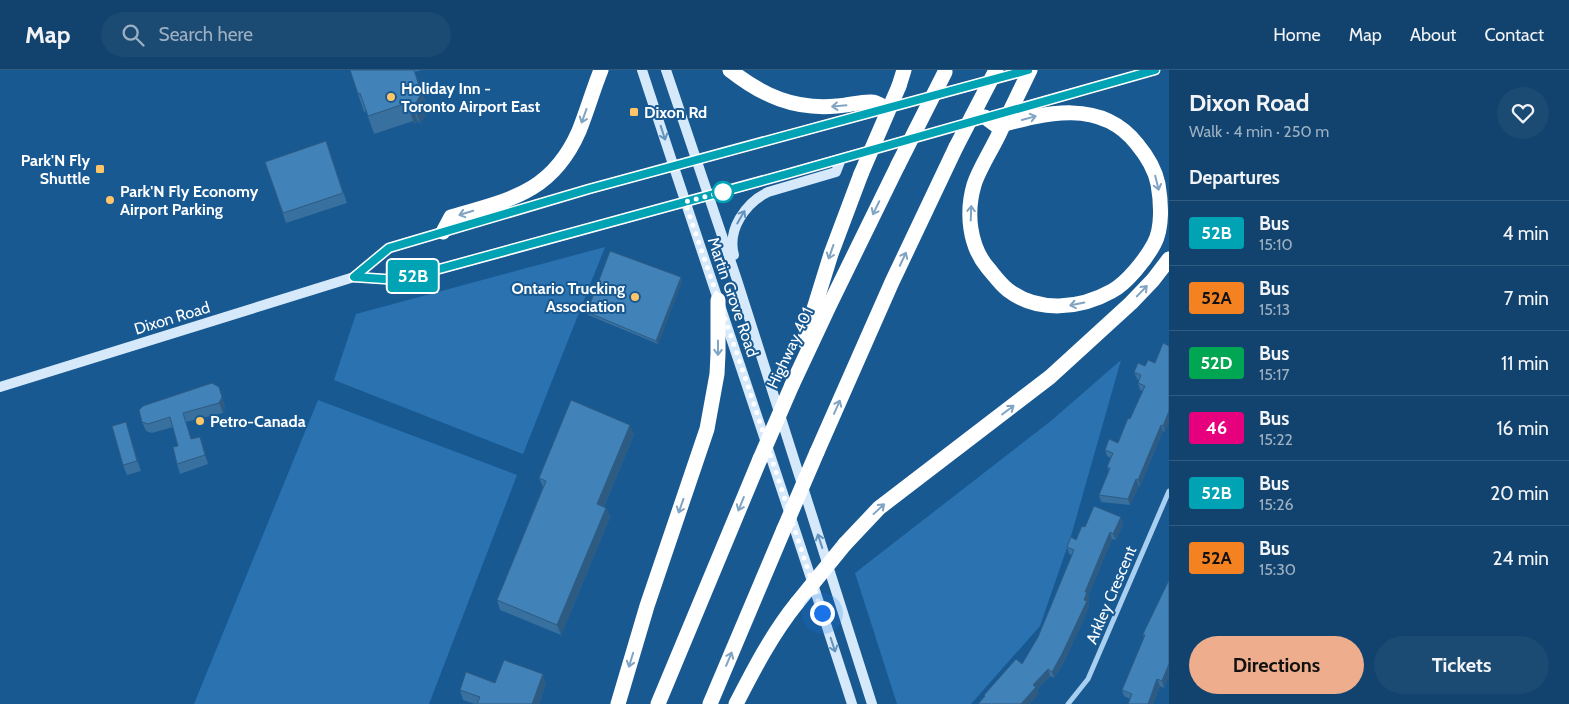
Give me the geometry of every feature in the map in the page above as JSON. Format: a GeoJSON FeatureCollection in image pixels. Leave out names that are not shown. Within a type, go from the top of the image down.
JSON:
{"type":"FeatureCollection","features":[{"type":"Feature","properties":{"kind":"highway"},"geometry":{"type":"LineString","coordinates":[[443,232],[451,217],[521,195],[539,184],[552,172],[570,149],[601,70]]}},
{"type":"Feature","properties":{"kind":"highway"},"geometry":{"type":"LineString","coordinates":[[730,70],[747,84],[767,95],[792,104],[818,107],[872,102],[886,108]]}},
{"type":"Feature","properties":{"kind":"highway"},"geometry":{"type":"LineString","coordinates":[[792,386],[821,281],[861,174],[904,70]]}},
{"type":"Feature","properties":{"kind":"highway"},"geometry":{"type":"LineString","coordinates":[[710,704],[817,452],[892,282],[956,147],[996,70]]}},
{"type":"Feature","properties":{"kind":"highway"},"geometry":{"type":"LineString","coordinates":[[985,117],[997,126],[1050,114],[1063,112],[1084,114],[1110,122],[1134,140],[1152,165],[1161,205],[1160,220],[1155,242],[1128,278],[1113,291],[1089,301],[1059,307],[1033,303],[1008,290],[982,261],[971,235],[970,210],[974,185],[999,134],[1029,70]]}},
{"type":"Feature","properties":{"kind":"highway","name":"Highway 401"},"geometry":{"type":"LineString","coordinates":[[658,704],[792,386],[898,164],[945,71]]}},
{"type":"Feature","properties":{"kind":"highway"},"geometry":{"type":"LineString","coordinates":[[736,704],[767,646],[785,618],[845,544],[879,508],[1050,377],[1131,302],[1153,280],[1169,259]]}},
{"type":"Feature","properties":{"kind":"highway"},"geometry":{"type":"LineString","coordinates":[[618,704],[647,606],[707,429],[717,372],[718,300]]}},
{"type":"Feature","properties":{"kind":"main road","name":"Martin Grove Road"},"geometry":{"type":"LineString","coordinates":[[642,70],[852,704]]}},
{"type":"Feature","properties":{"kind":"main road","name":"Martin Grove Road"},"geometry":{"type":"LineString","coordinates":[[666,70],[737,280],[872,704]]}},
{"type":"Feature","properties":{"kind":"main road","name":"Dixon Road"},"geometry":{"type":"LineString","coordinates":[[354,277],[389,248],[589,189],[1029,70]]}},
{"type":"Feature","properties":{"kind":"main road","name":"Dixon Road"},"geometry":{"type":"LineString","coordinates":[[0,387],[354,277],[399,280],[709,196],[1155,70]]}},
{"type":"Feature","properties":{"kind":"main road"},"geometry":{"type":"LineString","coordinates":[[737,280],[739,273],[731,246],[736,224],[746,209],[759,196],[768,192],[836,172],[841,159]]}},
{"type":"Feature","properties":{"kind":"street","name":"Arkley Crescent"},"geometry":{"type":"LineString","coordinates":[[1068,704],[1088,679],[1169,491]]}},
{"type":"Feature","properties":{"kind":"shaded area"},"geometry":{"type":"Polygon","coordinates":[[[605,247],[523,454],[334,380],[356,314],[605,247]]]}},
{"type":"Feature","properties":{"kind":"shaded area"},"geometry":{"type":"Polygon","coordinates":[[[1121,360],[1071,536],[1040,626],[971,704],[897,704],[855,573],[1052,420],[1121,360]]]}},
{"type":"Feature","properties":{"kind":"shaded area"},"geometry":{"type":"Polygon","coordinates":[[[318,400],[517,475],[429,704],[194,704],[318,400]]]}},
{"type":"Feature","properties":{"kind":"building","name":"Holiday Inn - Toronto Airport East"},"geometry":{"type":"Polygon","coordinates":[[[350,70],[414,70],[420,89],[420,96],[414,106],[411,103],[408,106],[407,103],[368,116],[350,70]]]}},
{"type":"Feature","properties":{"kind":"building"},"geometry":{"type":"Polygon","coordinates":[[[326,141],[343,193],[283,213],[265,162],[326,141]]]}},
{"type":"Feature","properties":{"kind":"building","name":"Ontario Trucking Association"},"geometry":{"type":"Polygon","coordinates":[[[610,251],[681,277],[656,341],[587,312],[610,251]]]}},
{"type":"Feature","properties":{"kind":"building"},"geometry":{"type":"Polygon","coordinates":[[[1163,343],[1169,346],[1169,411],[1163,426],[1161,425],[1128,499],[1099,495],[1110,468],[1107,467],[1113,453],[1105,450],[1109,439],[1118,443],[1128,418],[1130,419],[1145,386],[1138,383],[1141,375],[1134,372],[1138,363],[1145,366],[1148,360],[1155,363],[1163,343]]]}},
{"type":"Feature","properties":{"kind":"building"},"geometry":{"type":"Polygon","coordinates":[[[212,383],[219,387],[222,397],[219,403],[183,413],[191,439],[200,437],[205,455],[177,464],[173,447],[178,446],[170,417],[148,424],[142,422],[139,410],[143,406],[212,383]]]}},
{"type":"Feature","properties":{"kind":"building"},"geometry":{"type":"Polygon","coordinates":[[[571,400],[630,425],[597,504],[606,508],[557,625],[497,600],[546,481],[539,478],[571,400]]]}},
{"type":"Feature","properties":{"kind":"building"},"geometry":{"type":"Polygon","coordinates":[[[126,422],[137,461],[123,465],[112,426],[126,422]]]}},
{"type":"Feature","properties":{"kind":"building"},"geometry":{"type":"Polygon","coordinates":[[[1094,506],[1121,517],[1113,534],[1110,532],[1085,592],[1087,592],[1084,600],[1087,601],[1052,672],[1048,669],[1033,685],[1036,687],[1021,704],[978,704],[1016,659],[1022,664],[1038,637],[1074,550],[1067,547],[1071,537],[1076,540],[1082,526],[1085,527],[1094,506]]]}},
{"type":"Feature","properties":{"kind":"building"},"geometry":{"type":"Polygon","coordinates":[[[1169,580],[1169,664],[1162,681],[1157,679],[1148,704],[1128,704],[1132,694],[1122,690],[1145,635],[1143,634],[1169,580]]]}},
{"type":"Feature","properties":{"kind":"building"},"geometry":{"type":"Polygon","coordinates":[[[504,660],[543,674],[532,704],[477,704],[480,697],[460,690],[466,672],[495,683],[504,660]]]}},
{"type":"Feature","properties":{"kind":"bus line","name":"52B"},"geometry":{"type":"LineString","coordinates":[[1028,70],[589,189],[389,248],[354,277],[399,280],[787,174],[1155,70]]}},
{"type":"Feature","properties":{"kind":"place","name":"Holiday Inn - Toronto Airport East"},"geometry":{"type":"Point","coordinates":[391,97]}},
{"type":"Feature","properties":{"kind":"place","name":"Dixon Rd"},"geometry":{"type":"Point","coordinates":[634,112]}},
{"type":"Feature","properties":{"kind":"place","name":"Park'N Fly Shuttle"},"geometry":{"type":"Point","coordinates":[100,169]}},
{"type":"Feature","properties":{"kind":"place","name":"Park'N Fly Economy Airport Parking"},"geometry":{"type":"Point","coordinates":[110,200]}},
{"type":"Feature","properties":{"kind":"place","name":"Ontario Trucking Association"},"geometry":{"type":"Point","coordinates":[635,297]}},
{"type":"Feature","properties":{"kind":"place","name":"Petro-Canada"},"geometry":{"type":"Point","coordinates":[200,421]}},
{"type":"Feature","properties":{"kind":"route"},"geometry":{"type":"LineString","coordinates":[[723,192],[727,191],[685,202],[748,386],[822,613]]}}]}
